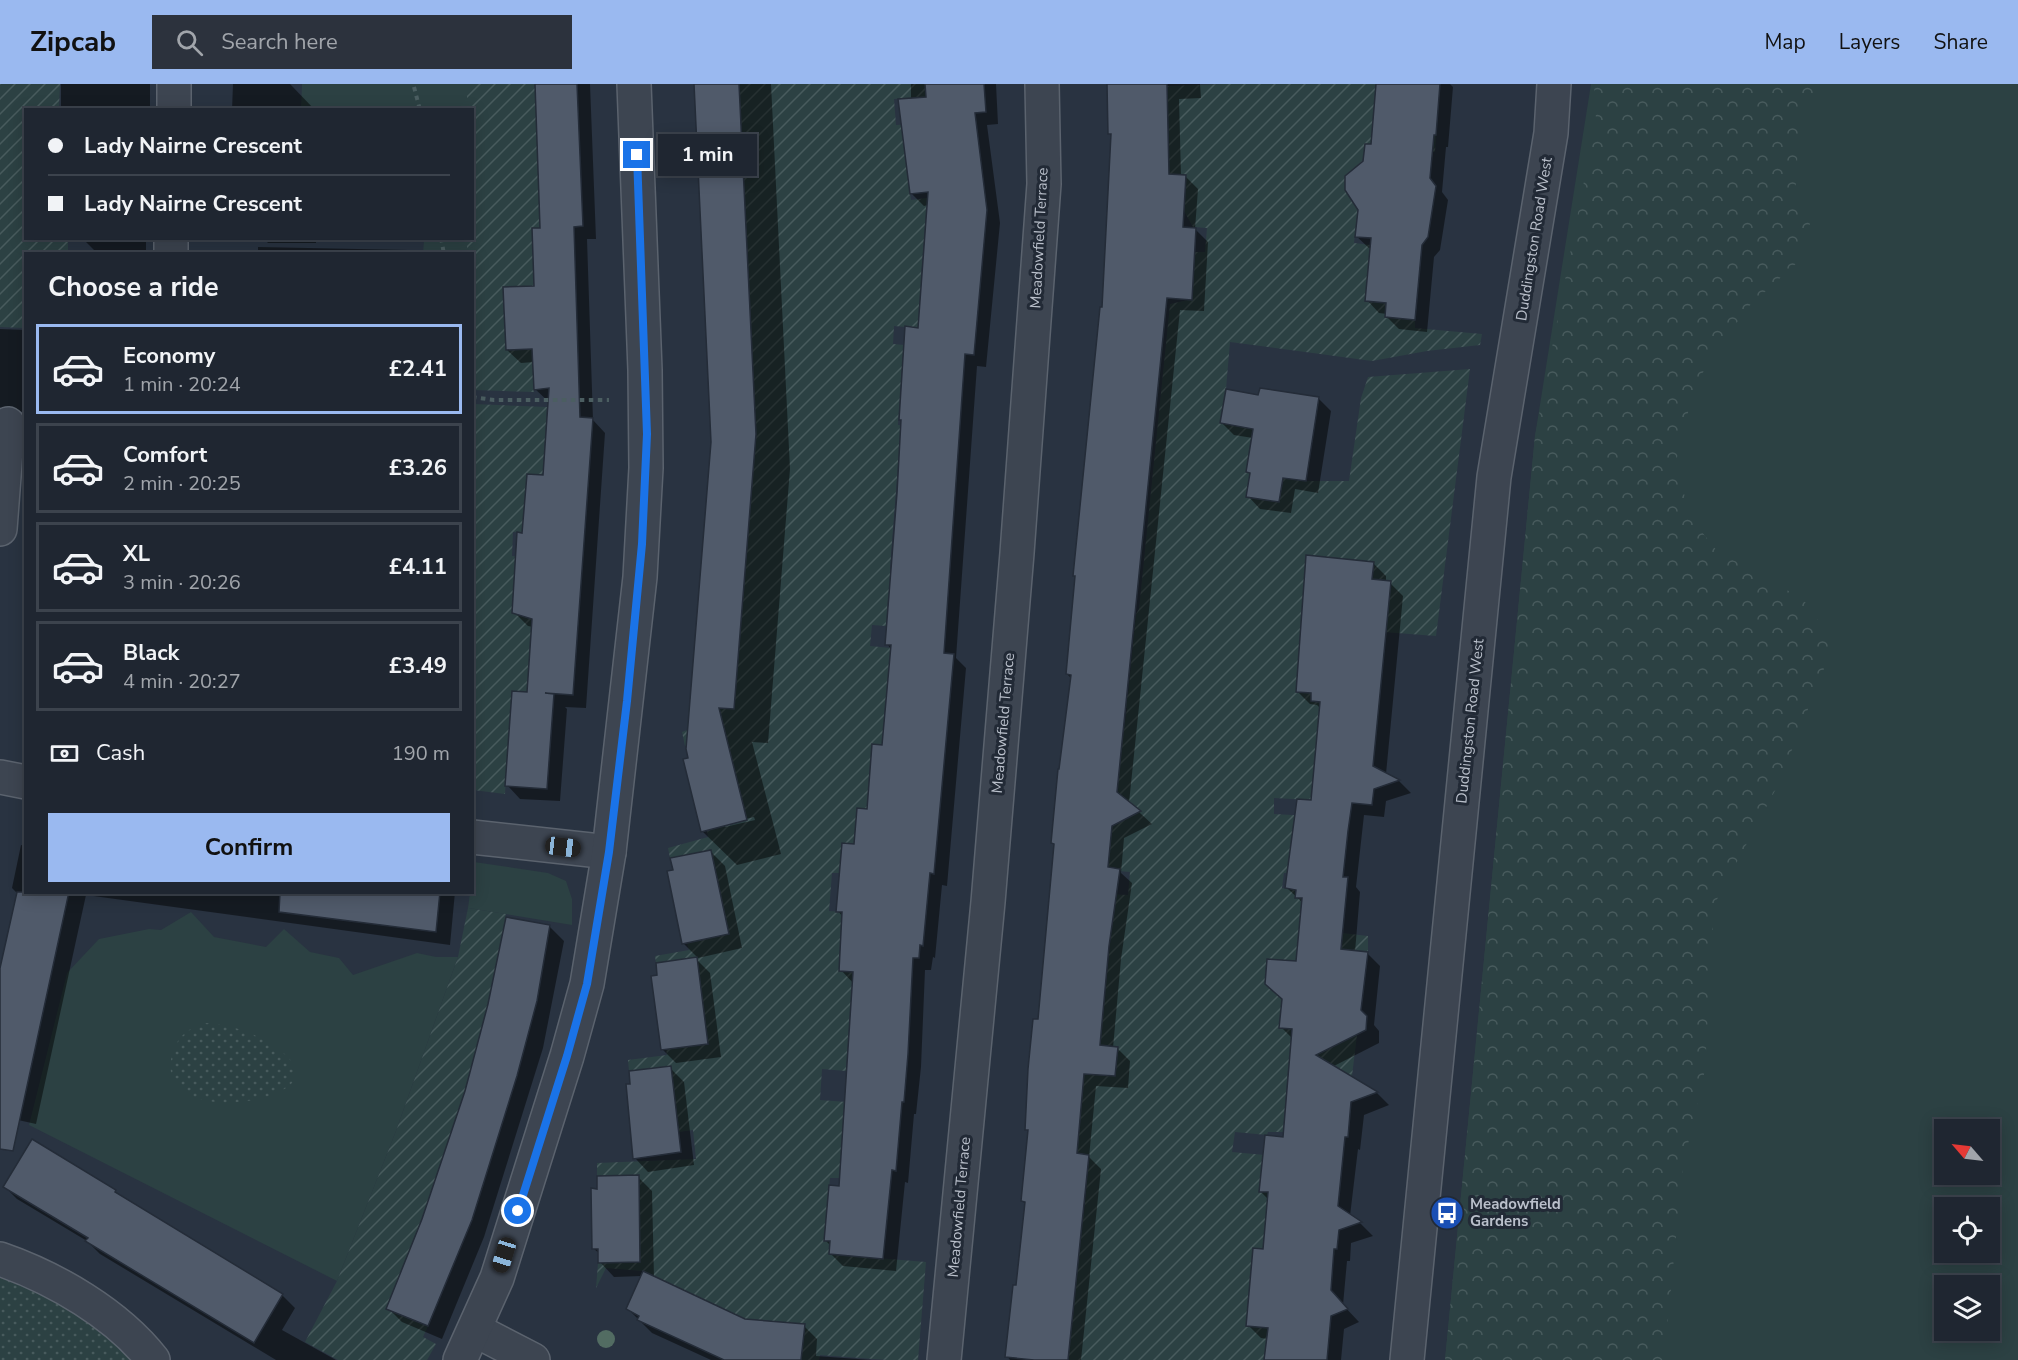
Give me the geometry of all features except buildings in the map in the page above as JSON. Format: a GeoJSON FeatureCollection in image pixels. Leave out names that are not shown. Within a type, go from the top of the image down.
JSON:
{"type":"FeatureCollection","features":[{"type":"Feature","properties":{"kind":"street"},"geometry":{"type":"LineString","coordinates":[[174,84],[174,108]]}},
{"type":"Feature","properties":{"kind":"street"},"geometry":{"type":"LineString","coordinates":[[460,1360],[497,1278],[567,1056],[587,984],[609,852],[640,577],[645,497],[646,400],[634,84]]}},
{"type":"Feature","properties":{"kind":"street","name":"Meadowfield Terrace"},"geometry":{"type":"LineString","coordinates":[[944,1360],[988,902],[1017,553],[1044,184],[1042,84]]}},
{"type":"Feature","properties":{"kind":"street","name":"Duddingston Road West"},"geometry":{"type":"LineString","coordinates":[[1407,1360],[1494,477],[1548,153],[1554,84]]}},
{"type":"Feature","properties":{"kind":"street"},"geometry":{"type":"LineString","coordinates":[[0,530],[11,425]]}},
{"type":"Feature","properties":{"kind":"street"},"geometry":{"type":"LineString","coordinates":[[0,777],[24,782]]}},
{"type":"Feature","properties":{"kind":"street"},"geometry":{"type":"LineString","coordinates":[[474,837],[609,852]]}},
{"type":"Feature","properties":{"kind":"street"},"geometry":{"type":"LineString","coordinates":[[0,1259],[43,1276],[63,1287],[132,1337],[153,1360]]}},
{"type":"Feature","properties":{"kind":"street"},"geometry":{"type":"LineString","coordinates":[[475,1330],[533,1360]]}},
{"type":"Feature","properties":{"kind":"path"},"geometry":{"type":"LineString","coordinates":[[414,87],[419,108]]}},
{"type":"Feature","properties":{"kind":"path"},"geometry":{"type":"LineString","coordinates":[[474,397],[494,400],[596,400]]}},
{"type":"Feature","properties":{"kind":"green space"},"geometry":{"type":"Polygon","coordinates":[[[0,84],[60,84],[59,108],[24,108],[24,240],[68,240],[68,252],[24,252],[24,328],[0,327],[0,84]]]}},
{"type":"Feature","properties":{"kind":"green space"},"geometry":{"type":"Polygon","coordinates":[[[302,84],[467,84],[467,108],[301,108],[302,84]]]}},
{"type":"Feature","properties":{"kind":"green space"},"geometry":{"type":"Polygon","coordinates":[[[467,84],[535,84],[540,228],[532,229],[534,286],[503,288],[506,350],[537,349],[538,381],[534,381],[534,392],[474,390],[474,252],[467,252],[467,240],[474,240],[474,108],[467,108],[467,84]]]}},
{"type":"Feature","properties":{"kind":"green space"},"geometry":{"type":"Polygon","coordinates":[[[739,84],[925,84],[926,97],[894,99],[896,125],[945,122],[903,141],[911,200],[951,195],[926,214],[921,277],[949,280],[918,328],[894,326],[893,344],[916,346],[903,353],[898,425],[924,426],[900,439],[890,568],[891,574],[907,575],[905,600],[888,599],[886,626],[872,625],[870,646],[891,648],[884,717],[885,745],[872,744],[881,835],[840,873],[832,873],[829,911],[866,914],[840,952],[839,971],[853,972],[846,1071],[822,1069],[820,1100],[874,1104],[845,1114],[840,1178],[830,1178],[824,1240],[830,1241],[829,1254],[926,1262],[918,1360],[820,1355],[819,1360],[801,1360],[805,1324],[758,1320],[755,1346],[727,1310],[642,1271],[606,1268],[596,1288],[598,1263],[640,1262],[639,1176],[597,1176],[597,1163],[696,1159],[693,1130],[679,1132],[671,1067],[629,1071],[628,1060],[667,1055],[666,1049],[708,1043],[697,958],[656,963],[655,956],[689,950],[687,943],[729,934],[711,850],[670,858],[668,848],[708,837],[707,830],[747,820],[726,736],[685,746],[682,732],[687,730],[689,705],[734,709],[755,446],[711,442],[710,416],[755,414],[741,147],[696,149],[696,130],[741,128],[739,84]]]}},
{"type":"Feature","properties":{"kind":"green space"},"geometry":{"type":"Polygon","coordinates":[[[1376,84],[1373,130],[1436,135],[1435,152],[1365,144],[1361,171],[1345,176],[1345,190],[1349,197],[1359,198],[1354,243],[1371,245],[1365,301],[1386,303],[1385,317],[1415,320],[1415,328],[1482,334],[1480,345],[1427,351],[1372,361],[1230,342],[1220,423],[1253,428],[1246,471],[1250,473],[1246,497],[1283,478],[1306,481],[1349,481],[1361,398],[1368,377],[1470,369],[1436,636],[1344,629],[1313,674],[1297,672],[1296,692],[1311,693],[1311,701],[1345,704],[1318,729],[1311,800],[1274,798],[1274,814],[1310,816],[1298,874],[1284,873],[1282,888],[1296,890],[1296,898],[1302,898],[1299,928],[1368,936],[1368,952],[1338,949],[1336,965],[1275,959],[1266,965],[1265,984],[1272,990],[1282,991],[1280,1027],[1357,1035],[1352,1076],[1288,1070],[1283,1132],[1268,1132],[1267,1135],[1235,1132],[1232,1152],[1265,1155],[1337,1171],[1262,1164],[1259,1191],[1268,1192],[1335,1249],[1334,1256],[1253,1249],[1247,1326],[1330,1334],[1327,1354],[1266,1347],[1264,1360],[1068,1360],[1074,1308],[1047,1304],[1075,1292],[1081,1231],[1055,1212],[1084,1214],[1089,1155],[1059,1152],[1083,1074],[1115,1076],[1118,1047],[1085,1044],[1038,1019],[1039,1005],[1103,1010],[1111,936],[1108,894],[1128,895],[1130,872],[1095,869],[1109,853],[1112,817],[1132,806],[1125,798],[1114,797],[1127,708],[1100,705],[1101,693],[1128,695],[1170,304],[1192,299],[1194,252],[1205,252],[1207,228],[1193,227],[1184,211],[1186,175],[1164,174],[1142,140],[1169,140],[1167,86],[1376,84]]]}},
{"type":"Feature","properties":{"kind":"green space"},"geometry":{"type":"Polygon","coordinates":[[[1591,84],[2018,84],[2018,1360],[1445,1360],[1535,436],[1591,84]]]}},
{"type":"Feature","properties":{"kind":"green space"},"geometry":{"type":"Polygon","coordinates":[[[1594,84],[1827,84],[1800,115],[1795,198],[1810,224],[1799,261],[1747,308],[1695,384],[1676,462],[1690,517],[1721,556],[1755,568],[1812,607],[1831,651],[1778,785],[1714,905],[1705,1070],[1683,1166],[1664,1360],[1445,1360],[1535,436],[1596,119],[1594,84]]]}},
{"type":"Feature","properties":{"kind":"green space"},"geometry":{"type":"Polygon","coordinates":[[[424,240],[467,240],[467,252],[423,252],[424,240]]]}},
{"type":"Feature","properties":{"kind":"green space"},"geometry":{"type":"Polygon","coordinates":[[[474,404],[547,407],[539,534],[513,532],[512,556],[537,557],[527,692],[512,691],[505,794],[474,790],[474,404]]]}},
{"type":"Feature","properties":{"kind":"green space"},"geometry":{"type":"Polygon","coordinates":[[[474,862],[548,873],[566,881],[572,899],[572,925],[468,908],[470,894],[474,894],[474,862]]]}},
{"type":"Feature","properties":{"kind":"green space"},"geometry":{"type":"Polygon","coordinates":[[[468,908],[506,914],[498,961],[470,1073],[449,1142],[413,1242],[386,1308],[428,1326],[423,1337],[436,1344],[427,1360],[338,1360],[305,1342],[337,1281],[396,1131],[458,957],[468,908]]]}},
{"type":"Feature","properties":{"kind":"green space"},"geometry":{"type":"Polygon","coordinates":[[[191,912],[214,937],[266,947],[284,929],[310,952],[339,958],[353,975],[417,953],[436,957],[458,957],[396,1131],[337,1281],[29,1125],[67,973],[99,939],[149,929],[161,930],[191,912]]]}},
{"type":"Feature","properties":{"kind":"green space"},"geometry":{"type":"Polygon","coordinates":[[[203,1023],[228,1026],[268,1042],[280,1050],[296,1068],[293,1082],[276,1093],[236,1102],[215,1102],[195,1097],[180,1089],[172,1075],[174,1049],[183,1035],[203,1023]]]}},
{"type":"Feature","properties":{"kind":"green space"},"geometry":{"type":"Polygon","coordinates":[[[0,1274],[71,1309],[131,1360],[0,1360],[0,1274]]]}},
{"type":"Feature","properties":{"kind":"place","name":"Meadowfield Gardens"},"geometry":{"type":"Point","coordinates":[1447,1213]}},
{"type":"Feature","properties":{"kind":"route"},"geometry":{"type":"LineString","coordinates":[[518,1211],[567,1056],[587,984],[609,852],[627,701],[640,577],[647,434],[637,155]]}}]}
